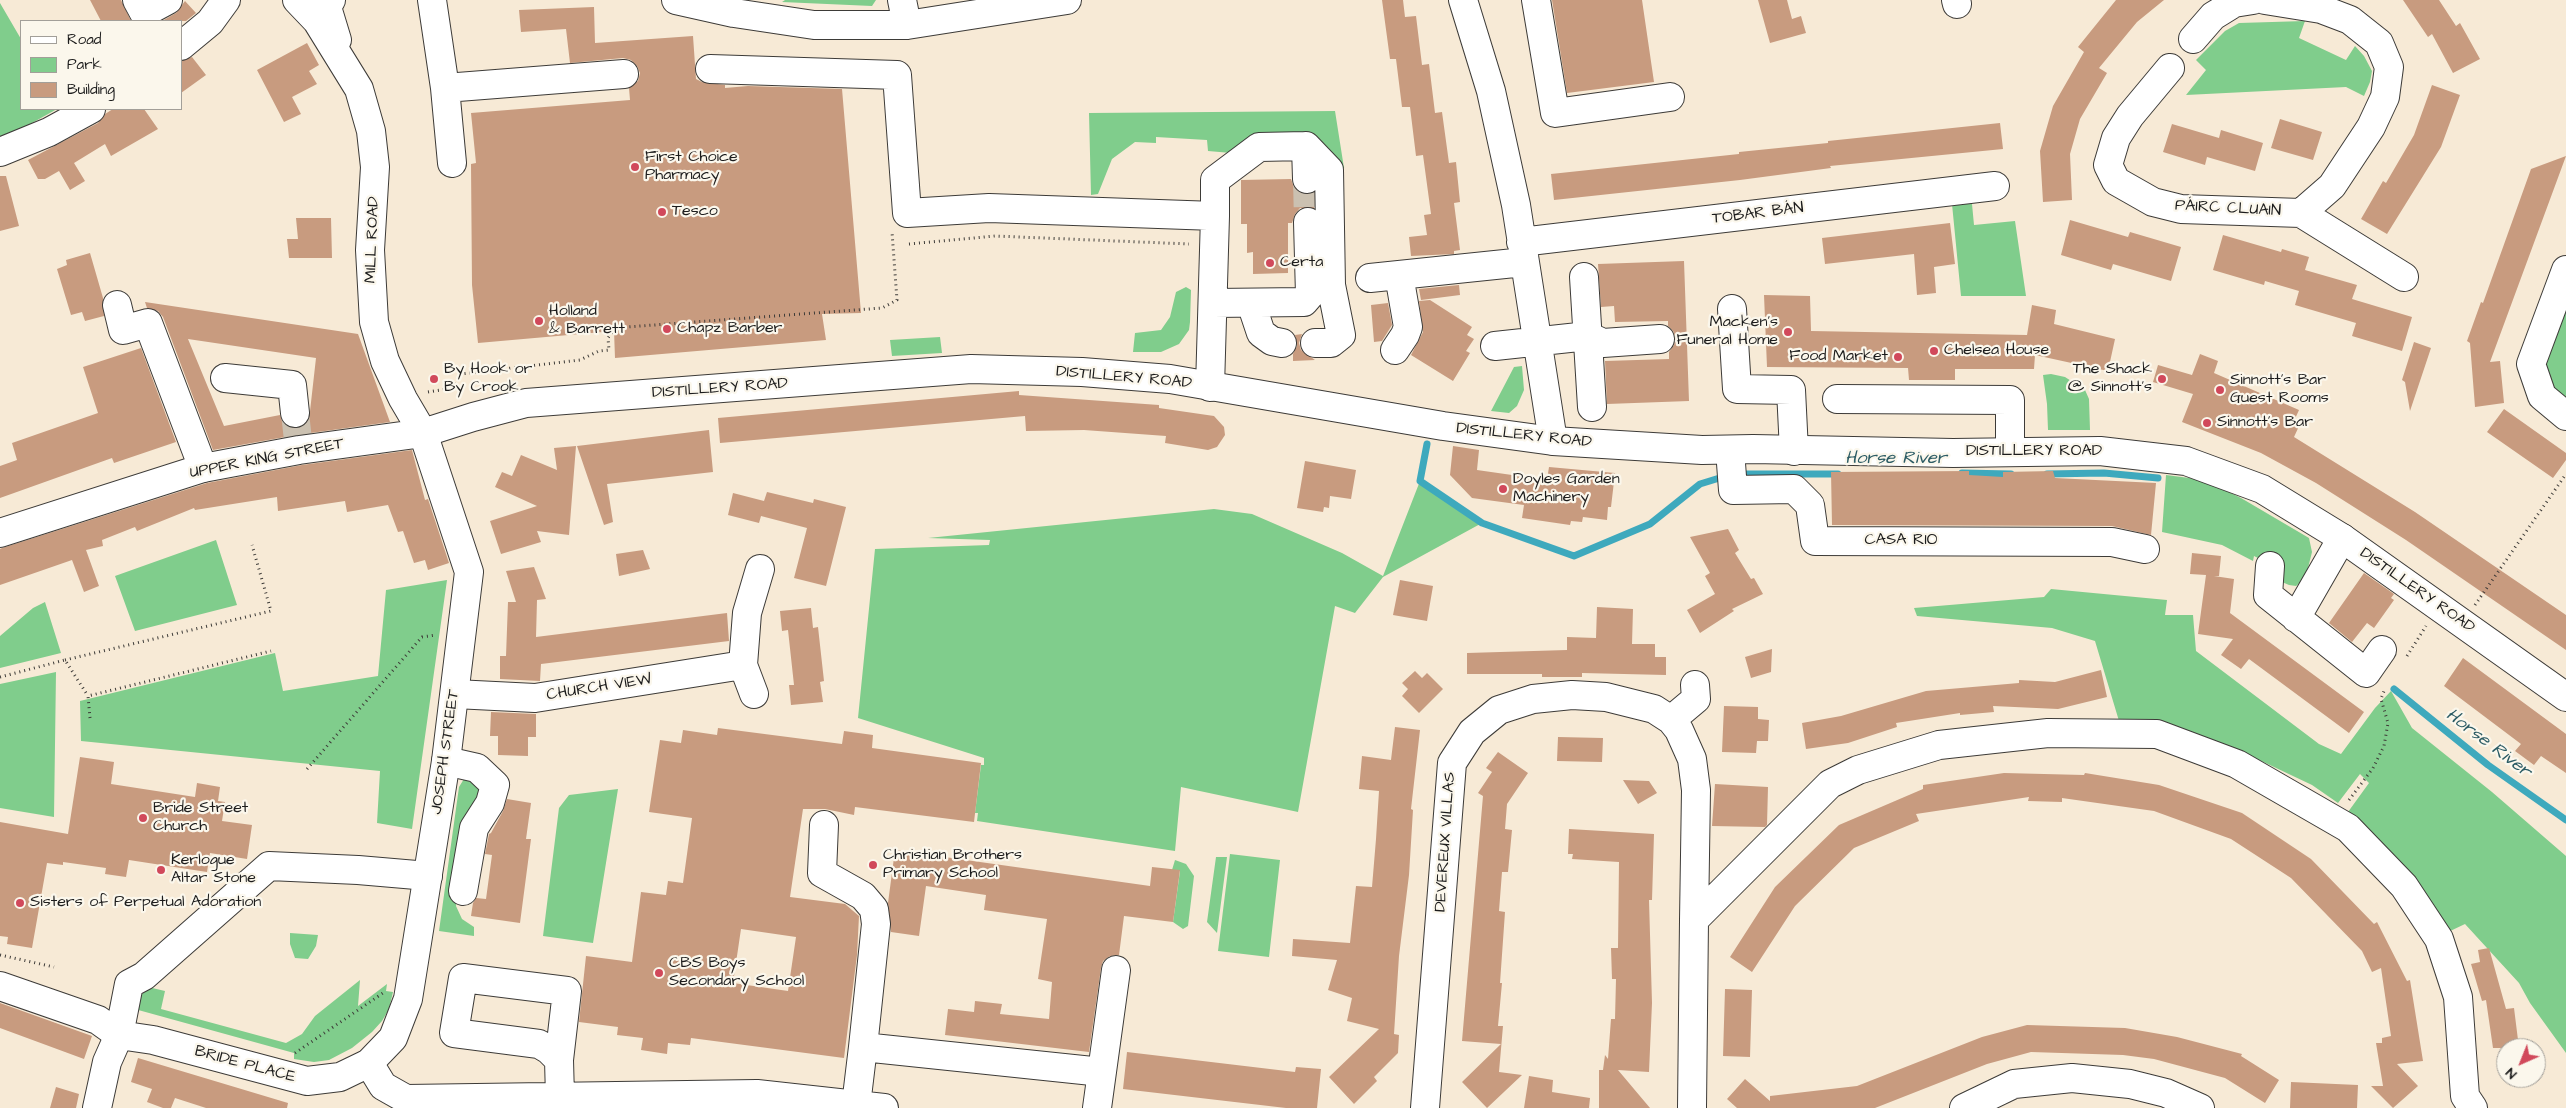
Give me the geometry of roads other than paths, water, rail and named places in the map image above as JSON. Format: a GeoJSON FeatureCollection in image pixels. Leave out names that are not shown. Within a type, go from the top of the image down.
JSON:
{"type":"FeatureCollection","features":[{"type":"Feature","properties":{"kind":"street"},"geometry":{"type":"LineString","coordinates":[[137,0],[144,13],[168,0]]}},
{"type":"Feature","properties":{"kind":"street"},"geometry":{"type":"LineString","coordinates":[[182,45],[210,22],[226,0]]}},
{"type":"Feature","properties":{"kind":"street","name":"MILL ROAD"},"geometry":{"type":"LineString","coordinates":[[297,0],[316,20],[359,89],[371,131],[375,167],[374,215],[370,250],[374,322],[385,361],[403,399],[423,433]]}},
{"type":"Feature","properties":{"kind":"street","name":"MILL ROAD"},"geometry":{"type":"LineString","coordinates":[[331,0],[327,7],[331,26],[348,69]]}},
{"type":"Feature","properties":{"kind":"street"},"geometry":{"type":"LineString","coordinates":[[432,0],[432,14],[445,88],[452,163]]}},
{"type":"Feature","properties":{"kind":"street"},"geometry":{"type":"LineString","coordinates":[[676,0],[734,13],[814,26],[904,13],[1067,0]]}},
{"type":"Feature","properties":{"kind":"street"},"geometry":{"type":"LineString","coordinates":[[1463,0],[1491,91],[1516,205],[1553,441]]}},
{"type":"Feature","properties":{"kind":"street"},"geometry":{"type":"LineString","coordinates":[[1536,0],[1556,112],[1670,97]]}},
{"type":"Feature","properties":{"kind":"street"},"geometry":{"type":"LineString","coordinates":[[2193,39],[2213,16],[2234,4],[2253,0]]}},
{"type":"Feature","properties":{"kind":"street","name":"PÁIRC CLUAIN"},"geometry":{"type":"LineString","coordinates":[[2265,0],[2321,9],[2350,20],[2379,43],[2388,67],[2384,97],[2371,127],[2332,186],[2301,213]]}},
{"type":"Feature","properties":{"kind":"street","name":"PÁIRC CLUAIN"},"geometry":{"type":"LineString","coordinates":[[2170,68],[2130,116],[2116,138],[2108,165],[2116,181],[2152,202],[2181,209],[2301,213],[2404,276]]}},
{"type":"Feature","properties":{"kind":"street"},"geometry":{"type":"LineString","coordinates":[[710,69],[897,75],[907,213],[989,208],[1215,216]]}},
{"type":"Feature","properties":{"kind":"street"},"geometry":{"type":"LineString","coordinates":[[445,88],[624,74]]}},
{"type":"Feature","properties":{"kind":"street"},"geometry":{"type":"LineString","coordinates":[[0,152],[49,132],[89,110]]}},
{"type":"Feature","properties":{"kind":"street"},"geometry":{"type":"LineString","coordinates":[[1306,146],[1307,179]]}},
{"type":"Feature","properties":{"kind":"street"},"geometry":{"type":"LineString","coordinates":[[1210,387],[1214,303],[1215,180],[1259,147],[1306,146],[1329,170],[1315,232],[1310,295],[1304,302],[1214,303]]}},
{"type":"Feature","properties":{"kind":"street","name":"TOBAR BÁN"},"geometry":{"type":"LineString","coordinates":[[1370,278],[1399,275],[1522,252],[1995,186]]}},
{"type":"Feature","properties":{"kind":"street"},"geometry":{"type":"LineString","coordinates":[[1315,232],[1331,285],[1341,335],[1331,344],[1315,343]]}},
{"type":"Feature","properties":{"kind":"street"},"geometry":{"type":"LineString","coordinates":[[2566,270],[2531,364],[2542,396],[2566,416]]}},
{"type":"Feature","properties":{"kind":"street"},"geometry":{"type":"LineString","coordinates":[[1395,350],[1406,335],[1408,327],[1399,275]]}},
{"type":"Feature","properties":{"kind":"street"},"geometry":{"type":"LineString","coordinates":[[1584,278],[1592,407]]}},
{"type":"Feature","properties":{"kind":"street"},"geometry":{"type":"LineString","coordinates":[[1251,303],[1261,334],[1272,341],[1282,342]]}},
{"type":"Feature","properties":{"kind":"street"},"geometry":{"type":"LineString","coordinates":[[117,305],[123,330],[148,323],[203,468]]}},
{"type":"Feature","properties":{"kind":"street"},"geometry":{"type":"LineString","coordinates":[[1732,310],[1737,389],[1791,390],[1794,451]]}},
{"type":"Feature","properties":{"kind":"street"},"geometry":{"type":"LineString","coordinates":[[1495,346],[1588,336],[1603,344],[1660,339]]}},
{"type":"Feature","properties":{"kind":"street","name":"DISTILLERY ROAD"},"geometry":{"type":"LineString","coordinates":[[423,433],[472,417],[526,403],[971,369],[1082,372],[1170,379],[1443,426],[1731,469],[1794,451],[2100,451],[2186,461],[2262,490],[2342,538],[2566,696]]}},
{"type":"Feature","properties":{"kind":"street"},"geometry":{"type":"LineString","coordinates":[[225,378],[292,385],[295,413]]}},
{"type":"Feature","properties":{"kind":"street"},"geometry":{"type":"LineString","coordinates":[[1837,399],[2010,400],[2010,452]]}},
{"type":"Feature","properties":{"kind":"street","name":"UPPER KING STREET"},"geometry":{"type":"LineString","coordinates":[[0,533],[203,468],[299,445],[423,433]]}},
{"type":"Feature","properties":{"kind":"street","name":"JOSEPH STREET"},"geometry":{"type":"LineString","coordinates":[[368,1063],[393,1038],[408,999],[446,761],[469,572],[423,433]]}},
{"type":"Feature","properties":{"kind":"street","name":"CASA RIO"},"geometry":{"type":"LineString","coordinates":[[1731,469],[1733,490],[1794,489],[1810,506],[1815,541],[2112,542],[2145,548]]}},
{"type":"Feature","properties":{"kind":"street"},"geometry":{"type":"LineString","coordinates":[[2296,618],[2342,538]]}},
{"type":"Feature","properties":{"kind":"street"},"geometry":{"type":"LineString","coordinates":[[2270,566],[2268,595],[2366,673],[2392,657]]}},
{"type":"Feature","properties":{"kind":"street"},"geometry":{"type":"LineString","coordinates":[[754,694],[743,665],[747,614],[760,569]]}},
{"type":"Feature","properties":{"kind":"street","name":"CHURCH VIEW"},"geometry":{"type":"LineString","coordinates":[[454,694],[535,698],[743,665]]}},
{"type":"Feature","properties":{"kind":"street"},"geometry":{"type":"LineString","coordinates":[[1671,720],[1696,699],[1695,685]]}},
{"type":"Feature","properties":{"kind":"street","name":"DEVEREUX VILLAS"},"geometry":{"type":"LineString","coordinates":[[1425,1108],[1452,763],[1472,732],[1499,710],[1533,699],[1572,696],[1606,698],[1646,706],[1671,720],[1679,730],[1692,759],[1695,782],[1692,1108]]}},
{"type":"Feature","properties":{"kind":"street"},"geometry":{"type":"LineString","coordinates":[[1694,920],[1830,784],[1866,768],[1939,745],[2048,733],[2157,734],[2237,764],[2334,820],[2361,839],[2404,886],[2439,938],[2458,997],[2465,1104]]}},
{"type":"Feature","properties":{"kind":"street"},"geometry":{"type":"LineString","coordinates":[[446,761],[477,768],[495,784],[490,803],[474,828],[463,891]]}},
{"type":"Feature","properties":{"kind":"street"},"geometry":{"type":"LineString","coordinates":[[824,825],[822,873],[863,896],[874,909],[876,924],[856,1105]]}},
{"type":"Feature","properties":{"kind":"street"},"geometry":{"type":"LineString","coordinates":[[97,1108],[107,1062],[119,1035],[129,984],[144,976],[269,866],[358,870],[428,876]]}},
{"type":"Feature","properties":{"kind":"street"},"geometry":{"type":"LineString","coordinates":[[1097,1108],[1116,970]]}},
{"type":"Feature","properties":{"kind":"street"},"geometry":{"type":"LineString","coordinates":[[0,986],[98,1020],[119,1035]]}},
{"type":"Feature","properties":{"kind":"street","name":"BRIDE PLACE"},"geometry":{"type":"LineString","coordinates":[[119,1035],[153,1040],[307,1081],[340,1077],[368,1063]]}},
{"type":"Feature","properties":{"kind":"street"},"geometry":{"type":"LineString","coordinates":[[863,1047],[1102,1072]]}},
{"type":"Feature","properties":{"kind":"street"},"geometry":{"type":"LineString","coordinates":[[560,1060],[560,1097]]}},
{"type":"Feature","properties":{"kind":"street"},"geometry":{"type":"LineString","coordinates":[[368,1063],[382,1086],[405,1104],[560,1097],[645,1102],[757,1094],[884,1108]]}},
{"type":"Feature","properties":{"kind":"street"},"geometry":{"type":"LineString","coordinates":[[1964,1108],[2014,1084],[2072,1078],[2130,1084],[2166,1093],[2200,1108]]}},
{"type":"Feature","properties":{"kind":"waterway"},"geometry":{"type":"LineString","coordinates":[[1427,444],[1420,481],[1482,523],[1574,556],[1650,524],[1700,484],[1726,476]]}},
{"type":"Feature","properties":{"kind":"waterway","name":"Horse River"},"geometry":{"type":"LineString","coordinates":[[1962,473],[2011,474]]}},
{"type":"Feature","properties":{"kind":"waterway","name":"Horse River"},"geometry":{"type":"LineString","coordinates":[[2047,474],[2104,473],[2158,478]]}},
{"type":"Feature","properties":{"kind":"waterway","name":"Horse River"},"geometry":{"type":"LineString","coordinates":[[1737,474],[1838,474]]}},
{"type":"Feature","properties":{"kind":"waterway","name":"Horse River"},"geometry":{"type":"LineString","coordinates":[[2394,689],[2488,765],[2566,820]]}},
{"type":"Feature","properties":{"kind":"tunnel"},"geometry":{"type":"LineString","coordinates":[[1307,179],[1308,222]]}},
{"type":"Feature","properties":{"kind":"tunnel"},"geometry":{"type":"LineString","coordinates":[[295,413],[298,440]]}},
{"type":"Feature","properties":{"kind":"place","name":"First Choice Pharmacy"},"geometry":{"type":"Point","coordinates":[635,167]}},
{"type":"Feature","properties":{"kind":"place","name":"Tesco"},"geometry":{"type":"Point","coordinates":[662,212]}},
{"type":"Feature","properties":{"kind":"place","name":"Certa"},"geometry":{"type":"Point","coordinates":[1270,263]}},
{"type":"Feature","properties":{"kind":"place","name":"Holland & Barrett"},"geometry":{"type":"Point","coordinates":[539,321]}},
{"type":"Feature","properties":{"kind":"place","name":"Chapz Barber"},"geometry":{"type":"Point","coordinates":[667,329]}},
{"type":"Feature","properties":{"kind":"place","name":"Macken's Funeral Home"},"geometry":{"type":"Point","coordinates":[1788,332]}},
{"type":"Feature","properties":{"kind":"place","name":"Chelsea House"},"geometry":{"type":"Point","coordinates":[1934,351]}},
{"type":"Feature","properties":{"kind":"place","name":"Food Market"},"geometry":{"type":"Point","coordinates":[1898,357]}},
{"type":"Feature","properties":{"kind":"place","name":"By Hook or By Crook"},"geometry":{"type":"Point","coordinates":[434,379]}},
{"type":"Feature","properties":{"kind":"place","name":"The Shack @ Sinnott's"},"geometry":{"type":"Point","coordinates":[2162,379]}},
{"type":"Feature","properties":{"kind":"place","name":"Sinnott's Bar Guest Rooms"},"geometry":{"type":"Point","coordinates":[2220,390]}},
{"type":"Feature","properties":{"kind":"place","name":"Sinnott's Bar"},"geometry":{"type":"Point","coordinates":[2207,423]}},
{"type":"Feature","properties":{"kind":"place","name":"Doyles Garden Machinery"},"geometry":{"type":"Point","coordinates":[1503,489]}},
{"type":"Feature","properties":{"kind":"place","name":"Bride Street Church"},"geometry":{"type":"Point","coordinates":[143,818]}},
{"type":"Feature","properties":{"kind":"place","name":"Christian Brothers Primary School"},"geometry":{"type":"Point","coordinates":[873,865]}},
{"type":"Feature","properties":{"kind":"place","name":"Kerlogue Altar Stone"},"geometry":{"type":"Point","coordinates":[161,870]}},
{"type":"Feature","properties":{"kind":"place","name":"Sisters of Perpetual Adoration"},"geometry":{"type":"Point","coordinates":[20,903]}},
{"type":"Feature","properties":{"kind":"place","name":"CBS Boys Secondary School"},"geometry":{"type":"Point","coordinates":[659,973]}}]}
